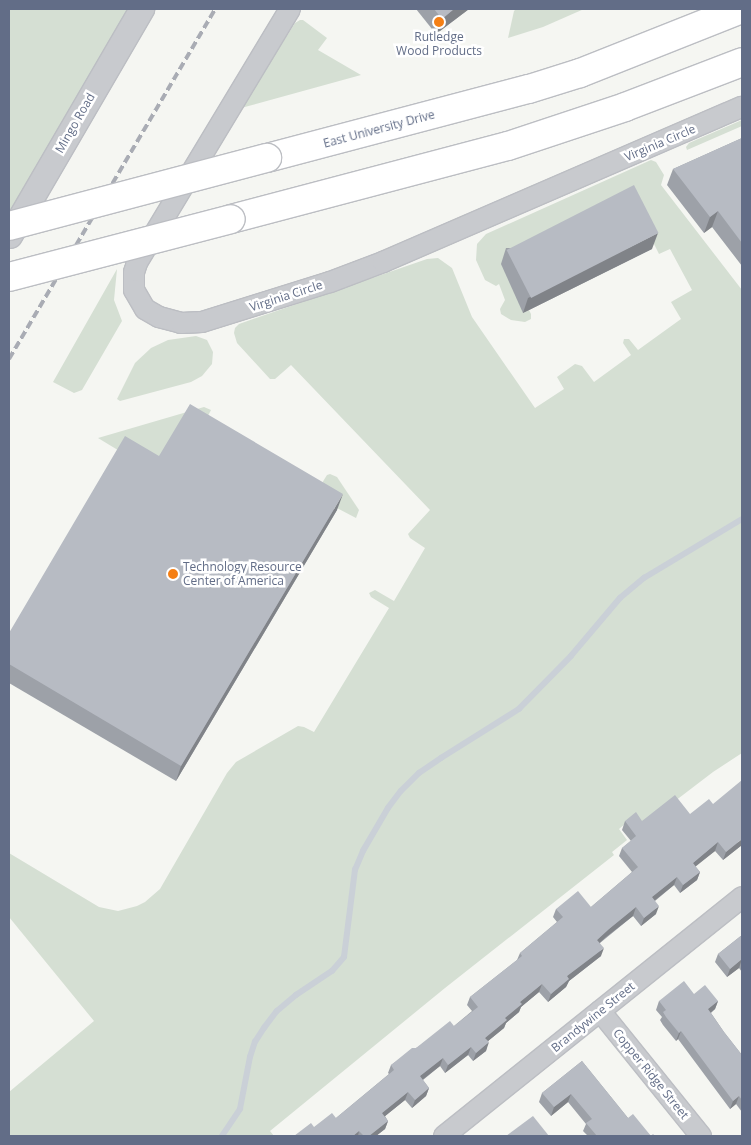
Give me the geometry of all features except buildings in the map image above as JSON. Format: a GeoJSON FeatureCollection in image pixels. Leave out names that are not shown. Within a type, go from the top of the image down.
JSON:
{"type":"FeatureCollection","features":[{"type":"Feature","properties":{"kind":"main road","name":"East University Drive"},"geometry":{"type":"LineString","coordinates":[[9,226],[538,86],[580,73],[742,9]]}},
{"type":"Feature","properties":{"kind":"main road"},"geometry":{"type":"LineString","coordinates":[[9,277],[508,146],[626,107],[742,62]]}},
{"type":"Feature","properties":{"kind":"street","name":"Mingo Road"},"geometry":{"type":"LineString","coordinates":[[9,237],[142,9]]}},
{"type":"Feature","properties":{"kind":"street","name":"Virginia Circle"},"geometry":{"type":"LineString","coordinates":[[290,9],[137,263],[134,272],[134,290],[145,309],[159,317],[181,324],[202,322],[330,282],[383,262],[742,107]]}},
{"type":"Feature","properties":{"kind":"street","name":"Brandywine Street"},"geometry":{"type":"LineString","coordinates":[[444,1136],[742,897]]}},
{"type":"Feature","properties":{"kind":"street","name":"Copper Ridge Street"},"geometry":{"type":"LineString","coordinates":[[600,1011],[701,1136]]}},
{"type":"Feature","properties":{"kind":"shaded area"},"geometry":{"type":"Polygon","coordinates":[[[9,9],[142,9],[9,227],[9,9]]]}},
{"type":"Feature","properties":{"kind":"shaded area"},"geometry":{"type":"Polygon","coordinates":[[[516,9],[584,9],[543,27],[508,38],[516,9]]]}},
{"type":"Feature","properties":{"kind":"shaded area"},"geometry":{"type":"Polygon","coordinates":[[[303,20],[327,38],[318,50],[361,75],[241,108],[295,23],[303,20]]]}},
{"type":"Feature","properties":{"kind":"shaded area"},"geometry":{"type":"Polygon","coordinates":[[[742,120],[742,126],[687,150],[686,147],[689,143],[742,120]]]}},
{"type":"Feature","properties":{"kind":"shaded area"},"geometry":{"type":"Polygon","coordinates":[[[651,160],[656,162],[664,175],[661,185],[742,290],[742,753],[713,772],[641,827],[633,817],[619,829],[627,840],[612,852],[614,855],[445,988],[270,1131],[274,1136],[9,1136],[9,1092],[94,1021],[9,917],[9,853],[99,907],[118,911],[145,902],[160,889],[227,773],[236,762],[298,726],[314,732],[389,608],[371,597],[369,593],[375,590],[394,601],[425,548],[410,538],[408,534],[430,510],[291,365],[275,379],[270,379],[237,343],[234,333],[235,328],[239,324],[427,259],[438,258],[452,268],[472,317],[535,408],[564,389],[557,377],[575,364],[582,366],[594,382],[631,355],[623,343],[624,339],[629,339],[638,350],[681,319],[671,302],[692,290],[670,249],[659,254],[630,196],[523,313],[529,310],[531,314],[531,319],[525,322],[511,320],[501,314],[500,309],[505,300],[499,284],[496,286],[485,280],[476,260],[477,244],[486,234],[651,160]]]}},
{"type":"Feature","properties":{"kind":"shaded area"},"geometry":{"type":"Polygon","coordinates":[[[117,269],[114,300],[122,321],[82,390],[74,393],[53,382],[117,269]]]}},
{"type":"Feature","properties":{"kind":"shaded area"},"geometry":{"type":"Polygon","coordinates":[[[196,336],[207,340],[213,352],[212,364],[202,376],[191,382],[120,401],[117,399],[135,363],[151,348],[168,340],[196,336]]]}},
{"type":"Feature","properties":{"kind":"shaded area"},"geometry":{"type":"Polygon","coordinates":[[[204,407],[211,410],[201,429],[154,472],[98,438],[204,407]]]}},
{"type":"Feature","properties":{"kind":"shaded area"},"geometry":{"type":"Polygon","coordinates":[[[330,474],[337,477],[359,510],[356,518],[314,496],[327,475],[330,474]]]}},
{"type":"Feature","properties":{"kind":"waterway"},"geometry":{"type":"LineString","coordinates":[[222,1136],[240,1109],[250,1057],[255,1042],[264,1028],[277,1011],[296,995],[332,971],[344,957],[355,870],[363,851],[388,808],[401,791],[419,773],[519,709],[571,656],[620,598],[644,578],[742,519]]}},
{"type":"Feature","properties":{"kind":"railway"},"geometry":{"type":"LineString","coordinates":[[9,359],[215,9]]}},
{"type":"Feature","properties":{"kind":"place","name":"Rutledge Wood Products"},"geometry":{"type":"Point","coordinates":[439,22]}},
{"type":"Feature","properties":{"kind":"place","name":"Technology Resource Center of America"},"geometry":{"type":"Point","coordinates":[173,574]}}]}
